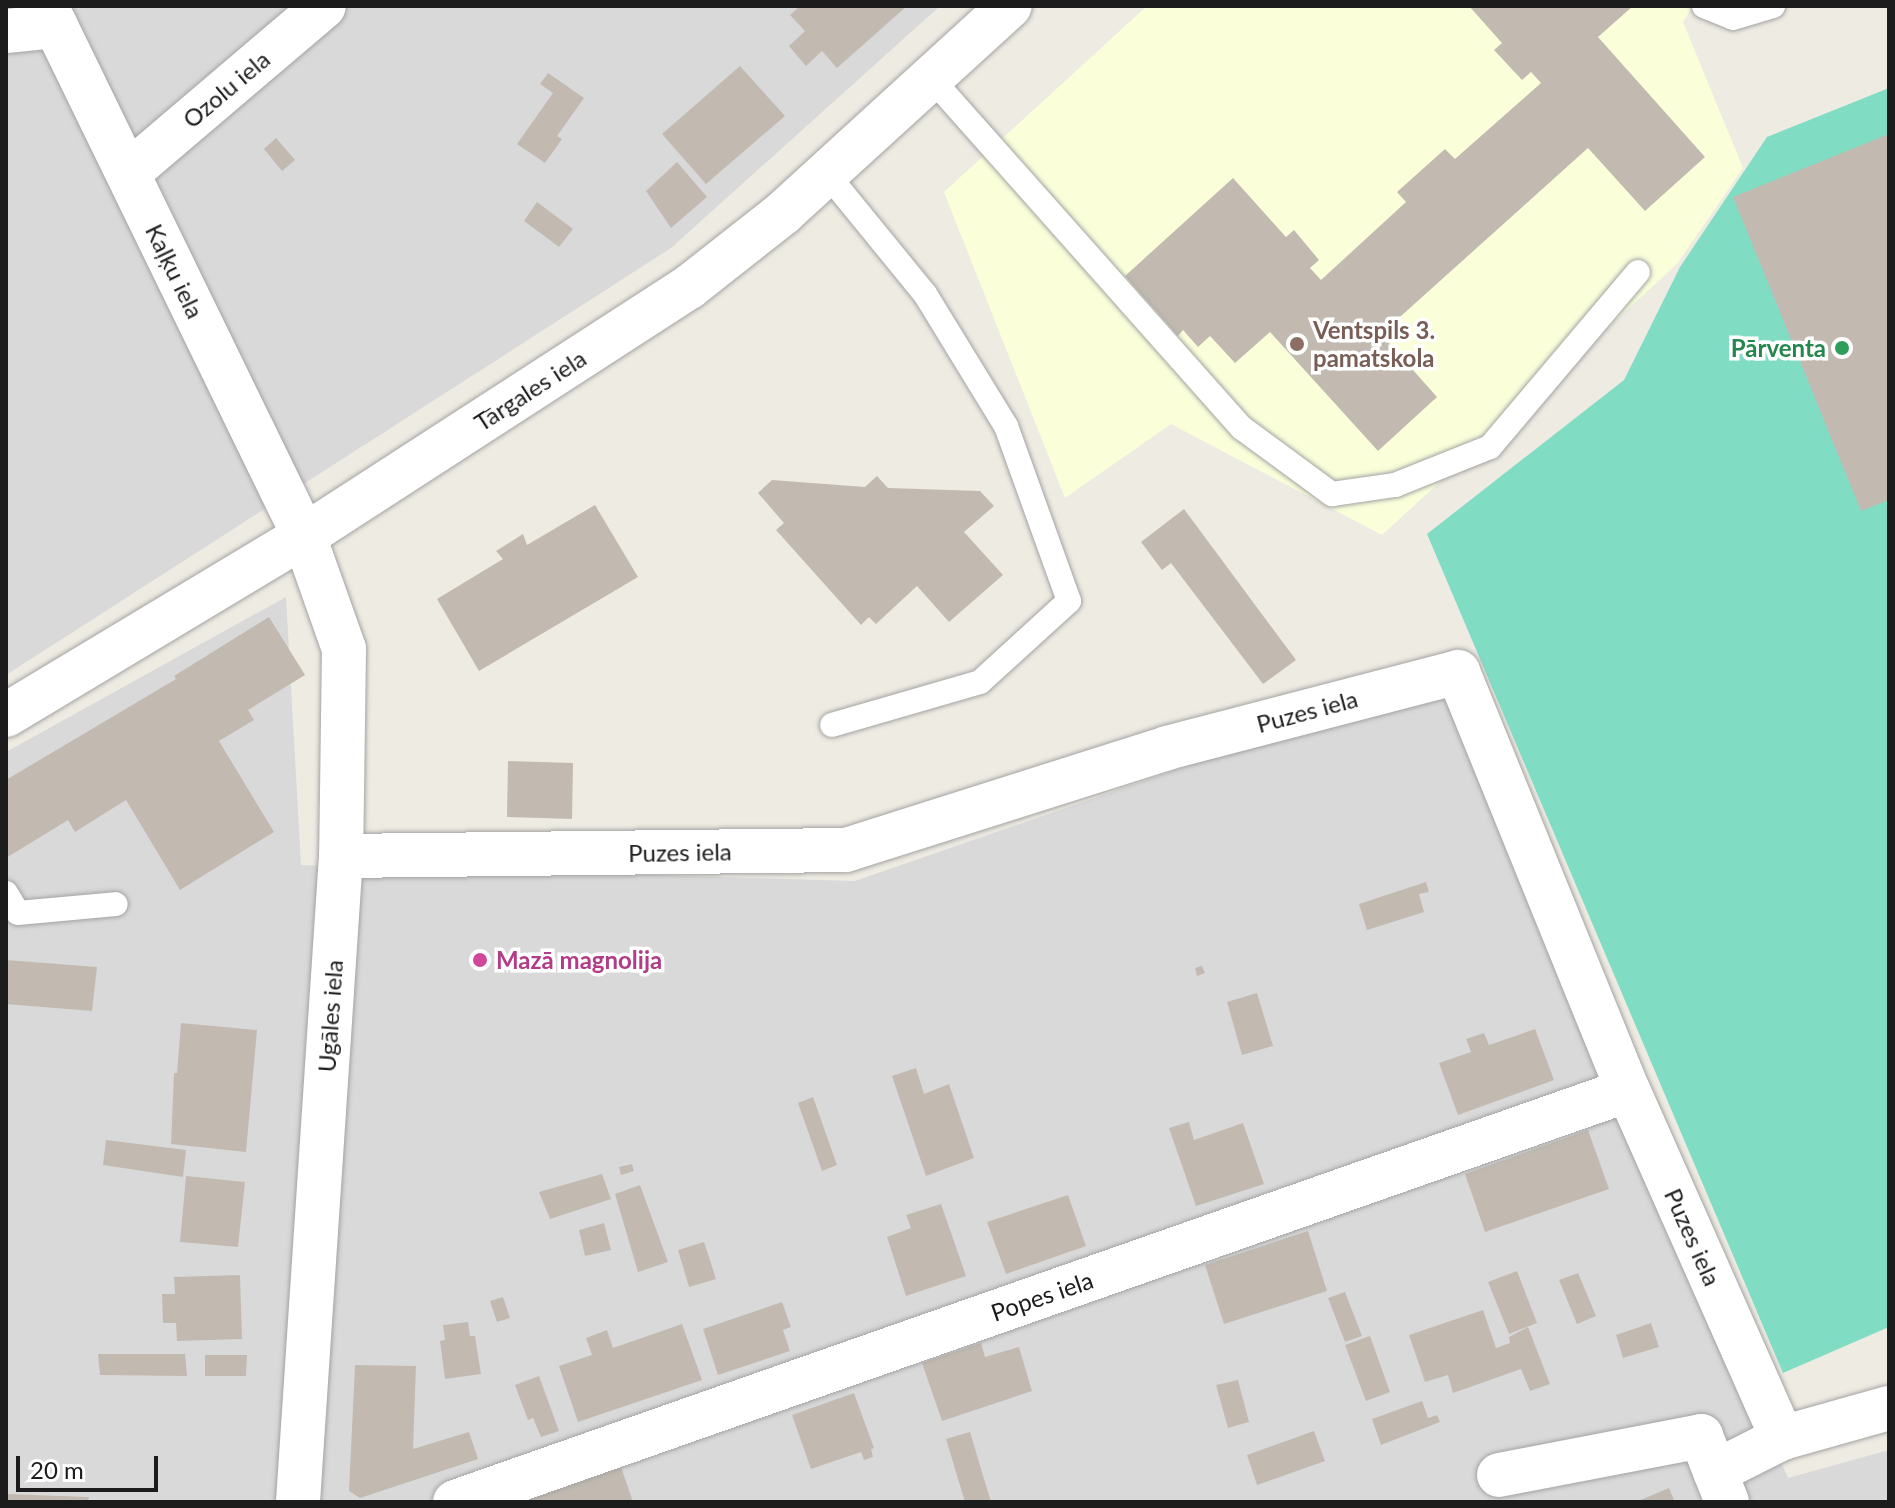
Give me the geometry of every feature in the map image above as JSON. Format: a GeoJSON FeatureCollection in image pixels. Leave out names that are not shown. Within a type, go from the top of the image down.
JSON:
{"type":"FeatureCollection","features":[{"type":"Feature","properties":{"kind":"street","name":"Ozolu iela"},"geometry":{"type":"LineString","coordinates":[[128,173],[324,6]]}},
{"type":"Feature","properties":{"kind":"street","name":"Tārgales iela"},"geometry":{"type":"LineString","coordinates":[[6,715],[304,536],[689,287],[827,174],[1010,6]]}},
{"type":"Feature","properties":{"kind":"street","name":"Kaļķu iela"},"geometry":{"type":"LineString","coordinates":[[51,16],[304,536]]}},
{"type":"Feature","properties":{"kind":"street"},"geometry":{"type":"LineString","coordinates":[[6,31],[51,16]]}},
{"type":"Feature","properties":{"kind":"street","name":"Ugāles iela"},"geometry":{"type":"LineString","coordinates":[[298,1502],[341,856],[344,649],[304,536]]}},
{"type":"Feature","properties":{"kind":"street","name":"Puzes iela"},"geometry":{"type":"LineString","coordinates":[[341,856],[846,850],[1167,748],[1458,672],[1628,1090],[1782,1438]]}},
{"type":"Feature","properties":{"kind":"street","name":"Popes iela"},"geometry":{"type":"LineString","coordinates":[[455,1502],[1628,1090]]}},
{"type":"Feature","properties":{"kind":"street"},"geometry":{"type":"LineString","coordinates":[[1499,1475],[1701,1436],[1721,1487],[1782,1438],[1889,1408]]}},
{"type":"Feature","properties":{"kind":"lane"},"geometry":{"type":"LineString","coordinates":[[1704,6],[1733,18],[1773,6]]}},
{"type":"Feature","properties":{"kind":"lane"},"geometry":{"type":"LineString","coordinates":[[931,78],[1242,428],[1332,494],[1395,485],[1490,447],[1638,272]]}},
{"type":"Feature","properties":{"kind":"lane"},"geometry":{"type":"LineString","coordinates":[[827,174],[925,294],[1006,426],[1069,601],[980,682],[832,725]]}},
{"type":"Feature","properties":{"kind":"lane"},"geometry":{"type":"LineString","coordinates":[[6,893],[18,913],[116,904]]}},
{"type":"Feature","properties":{"kind":"shaded area"},"geometry":{"type":"Polygon","coordinates":[[[6,6],[940,6],[671,248],[6,675],[6,6]]]}},
{"type":"Feature","properties":{"kind":"shaded area","name":"Ventspils 3. pamatskola"},"geometry":{"type":"Polygon","coordinates":[[[1147,6],[1693,6],[1683,22],[1743,168],[1677,264],[1382,535],[1171,424],[1065,498],[944,192],[1147,6]]]}},
{"type":"Feature","properties":{"kind":"shaded area"},"geometry":{"type":"Polygon","coordinates":[[[286,597],[301,865],[855,881],[1441,678],[1788,1478],[1889,1450],[1889,1502],[6,1502],[6,752],[286,597]]]}},
{"type":"Feature","properties":{"kind":"green space"},"geometry":{"type":"Polygon","coordinates":[[[1889,88],[1889,1327],[1783,1373],[1427,534],[1624,380],[1680,267],[1767,137],[1889,88]]]}},
{"type":"Feature","properties":{"kind":"building"},"geometry":{"type":"Polygon","coordinates":[[[800,6],[907,6],[837,68],[822,51],[806,66],[789,46],[805,31],[790,15],[800,6]]]}},
{"type":"Feature","properties":{"kind":"building"},"geometry":{"type":"Polygon","coordinates":[[[1469,6],[1633,6],[1598,37],[1705,157],[1645,211],[1588,148],[1381,334],[1437,397],[1378,451],[1270,332],[1235,363],[1210,336],[1198,347],[1183,330],[1178,336],[1125,276],[1233,178],[1286,237],[1294,230],[1319,260],[1310,268],[1321,280],[1406,202],[1397,192],[1445,149],[1455,159],[1541,83],[1531,72],[1522,80],[1494,50],[1502,43],[1469,6]]]}},
{"type":"Feature","properties":{"kind":"building"},"geometry":{"type":"Polygon","coordinates":[[[740,66],[785,116],[706,184],[662,134],[740,66]]]}},
{"type":"Feature","properties":{"kind":"building"},"geometry":{"type":"Polygon","coordinates":[[[548,73],[584,98],[557,136],[562,139],[545,163],[517,144],[553,93],[540,84],[548,73]]]}},
{"type":"Feature","properties":{"kind":"building","name":"Pārventa"},"geometry":{"type":"Polygon","coordinates":[[[1889,134],[1889,500],[1861,511],[1733,197],[1889,134]]]}},
{"type":"Feature","properties":{"kind":"building"},"geometry":{"type":"Polygon","coordinates":[[[276,138],[295,160],[282,171],[264,149],[276,138]]]}},
{"type":"Feature","properties":{"kind":"building"},"geometry":{"type":"Polygon","coordinates":[[[677,162],[707,197],[671,228],[646,191],[677,162]]]}},
{"type":"Feature","properties":{"kind":"building"},"geometry":{"type":"Polygon","coordinates":[[[537,202],[573,229],[559,247],[524,221],[537,202]]]}},
{"type":"Feature","properties":{"kind":"building"},"geometry":{"type":"Polygon","coordinates":[[[877,476],[888,488],[980,491],[994,506],[964,532],[1003,575],[949,622],[917,586],[876,624],[869,617],[861,625],[776,530],[784,523],[758,493],[772,480],[865,487],[877,476]]]}},
{"type":"Feature","properties":{"kind":"building"},"geometry":{"type":"Polygon","coordinates":[[[595,505],[638,577],[479,671],[437,599],[503,559],[496,551],[523,534],[527,545],[595,505]]]}},
{"type":"Feature","properties":{"kind":"building"},"geometry":{"type":"Polygon","coordinates":[[[1184,509],[1296,660],[1263,684],[1171,563],[1162,570],[1141,542],[1184,509]]]}},
{"type":"Feature","properties":{"kind":"building"},"geometry":{"type":"Polygon","coordinates":[[[269,617],[305,675],[248,710],[254,720],[219,741],[274,832],[180,890],[126,800],[75,832],[68,820],[6,858],[6,780],[176,679],[174,676],[269,617]]]}},
{"type":"Feature","properties":{"kind":"building"},"geometry":{"type":"Polygon","coordinates":[[[508,761],[573,763],[572,819],[507,817],[508,761]]]}},
{"type":"Feature","properties":{"kind":"building"},"geometry":{"type":"Polygon","coordinates":[[[1426,882],[1429,892],[1419,894],[1424,912],[1367,930],[1359,904],[1426,882]]]}},
{"type":"Feature","properties":{"kind":"building"},"geometry":{"type":"Polygon","coordinates":[[[6,960],[97,967],[92,1011],[6,1004],[6,960]]]}},
{"type":"Feature","properties":{"kind":"building"},"geometry":{"type":"Polygon","coordinates":[[[1202,966],[1205,973],[1197,976],[1195,968],[1202,966]]]}},
{"type":"Feature","properties":{"kind":"building"},"geometry":{"type":"Polygon","coordinates":[[[1257,993],[1273,1046],[1242,1055],[1227,1002],[1257,993]]]}},
{"type":"Feature","properties":{"kind":"building"},"geometry":{"type":"Polygon","coordinates":[[[181,1023],[257,1030],[246,1152],[171,1144],[174,1073],[177,1073],[181,1023]]]}},
{"type":"Feature","properties":{"kind":"building"},"geometry":{"type":"Polygon","coordinates":[[[1535,1029],[1554,1080],[1458,1115],[1439,1063],[1471,1052],[1466,1039],[1484,1033],[1489,1045],[1535,1029]]]}},
{"type":"Feature","properties":{"kind":"building"},"geometry":{"type":"Polygon","coordinates":[[[916,1068],[924,1094],[949,1084],[974,1158],[926,1176],[892,1076],[916,1068]]]}},
{"type":"Feature","properties":{"kind":"building"},"geometry":{"type":"Polygon","coordinates":[[[813,1097],[837,1165],[822,1171],[798,1103],[813,1097]]]}},
{"type":"Feature","properties":{"kind":"building"},"geometry":{"type":"Polygon","coordinates":[[[1189,1122],[1194,1140],[1243,1123],[1264,1184],[1196,1206],[1169,1128],[1189,1122]]]}},
{"type":"Feature","properties":{"kind":"building"},"geometry":{"type":"Polygon","coordinates":[[[1588,1130],[1609,1189],[1485,1232],[1465,1174],[1588,1130]]]}},
{"type":"Feature","properties":{"kind":"building"},"geometry":{"type":"Polygon","coordinates":[[[106,1140],[186,1150],[183,1177],[103,1165],[106,1140]]]}},
{"type":"Feature","properties":{"kind":"building"},"geometry":{"type":"Polygon","coordinates":[[[632,1164],[634,1171],[621,1175],[619,1167],[632,1164]]]}},
{"type":"Feature","properties":{"kind":"building"},"geometry":{"type":"Polygon","coordinates":[[[602,1174],[611,1199],[550,1219],[539,1192],[602,1174]]]}},
{"type":"Feature","properties":{"kind":"building"},"geometry":{"type":"Polygon","coordinates":[[[186,1176],[245,1182],[238,1247],[180,1242],[186,1176]]]}},
{"type":"Feature","properties":{"kind":"building"},"geometry":{"type":"Polygon","coordinates":[[[640,1185],[668,1262],[638,1272],[615,1194],[640,1185]]]}},
{"type":"Feature","properties":{"kind":"building"},"geometry":{"type":"Polygon","coordinates":[[[1068,1195],[1086,1246],[1006,1274],[987,1222],[1068,1195]]]}},
{"type":"Feature","properties":{"kind":"building"},"geometry":{"type":"Polygon","coordinates":[[[941,1204],[966,1276],[906,1296],[887,1237],[911,1228],[906,1215],[941,1204]]]}},
{"type":"Feature","properties":{"kind":"building"},"geometry":{"type":"Polygon","coordinates":[[[604,1223],[611,1250],[585,1256],[579,1230],[604,1223]]]}},
{"type":"Feature","properties":{"kind":"building"},"geometry":{"type":"Polygon","coordinates":[[[1308,1231],[1327,1291],[1224,1324],[1205,1265],[1308,1231]]]}},
{"type":"Feature","properties":{"kind":"building"},"geometry":{"type":"Polygon","coordinates":[[[704,1242],[716,1279],[689,1287],[678,1250],[704,1242]]]}},
{"type":"Feature","properties":{"kind":"building"},"geometry":{"type":"Polygon","coordinates":[[[1517,1271],[1537,1323],[1509,1334],[1488,1282],[1517,1271]]]}},
{"type":"Feature","properties":{"kind":"building"},"geometry":{"type":"Polygon","coordinates":[[[1578,1273],[1596,1316],[1577,1324],[1559,1280],[1578,1273]]]}},
{"type":"Feature","properties":{"kind":"building"},"geometry":{"type":"Polygon","coordinates":[[[240,1275],[242,1339],[177,1341],[176,1323],[163,1323],[162,1294],[175,1294],[174,1277],[240,1275]]]}},
{"type":"Feature","properties":{"kind":"building"},"geometry":{"type":"Polygon","coordinates":[[[1345,1292],[1362,1336],[1345,1342],[1328,1298],[1345,1292]]]}},
{"type":"Feature","properties":{"kind":"building"},"geometry":{"type":"Polygon","coordinates":[[[503,1297],[510,1318],[497,1322],[490,1301],[503,1297]]]}},
{"type":"Feature","properties":{"kind":"building"},"geometry":{"type":"Polygon","coordinates":[[[782,1302],[791,1327],[783,1330],[790,1351],[718,1375],[703,1329],[782,1302]]]}},
{"type":"Feature","properties":{"kind":"building"},"geometry":{"type":"Polygon","coordinates":[[[1483,1310],[1496,1348],[1510,1343],[1509,1337],[1528,1327],[1550,1384],[1530,1391],[1521,1369],[1453,1393],[1448,1375],[1425,1382],[1409,1335],[1483,1310]]]}},
{"type":"Feature","properties":{"kind":"building"},"geometry":{"type":"Polygon","coordinates":[[[468,1322],[470,1336],[475,1336],[481,1374],[445,1379],[440,1341],[445,1340],[443,1325],[468,1322]]]}},
{"type":"Feature","properties":{"kind":"building"},"geometry":{"type":"Polygon","coordinates":[[[1651,1323],[1659,1347],[1623,1358],[1616,1335],[1651,1323]]]}},
{"type":"Feature","properties":{"kind":"building"},"geometry":{"type":"Polygon","coordinates":[[[682,1324],[702,1380],[578,1422],[559,1366],[592,1355],[586,1338],[607,1330],[613,1348],[682,1324]]]}},
{"type":"Feature","properties":{"kind":"building"},"geometry":{"type":"Polygon","coordinates":[[[1370,1336],[1390,1392],[1366,1401],[1345,1345],[1370,1336]]]}},
{"type":"Feature","properties":{"kind":"building"},"geometry":{"type":"Polygon","coordinates":[[[981,1343],[985,1357],[1019,1347],[1032,1391],[942,1421],[922,1363],[981,1343]]]}},
{"type":"Feature","properties":{"kind":"building"},"geometry":{"type":"Polygon","coordinates":[[[98,1354],[185,1354],[187,1376],[100,1375],[98,1354]]]}},
{"type":"Feature","properties":{"kind":"building"},"geometry":{"type":"Polygon","coordinates":[[[205,1355],[247,1355],[246,1376],[205,1376],[205,1355]]]}},
{"type":"Feature","properties":{"kind":"building"},"geometry":{"type":"Polygon","coordinates":[[[355,1365],[416,1366],[413,1449],[469,1432],[478,1459],[360,1498],[349,1491],[355,1365]]]}},
{"type":"Feature","properties":{"kind":"building"},"geometry":{"type":"Polygon","coordinates":[[[539,1376],[559,1431],[541,1437],[533,1418],[528,1420],[515,1385],[539,1376]]]}},
{"type":"Feature","properties":{"kind":"building"},"geometry":{"type":"Polygon","coordinates":[[[1238,1380],[1249,1422],[1228,1428],[1216,1385],[1238,1380]]]}},
{"type":"Feature","properties":{"kind":"building"},"geometry":{"type":"Polygon","coordinates":[[[854,1393],[874,1448],[871,1449],[873,1457],[864,1460],[861,1452],[811,1469],[792,1415],[854,1393]]]}},
{"type":"Feature","properties":{"kind":"building"},"geometry":{"type":"Polygon","coordinates":[[[1422,1401],[1428,1418],[1437,1415],[1440,1422],[1381,1445],[1372,1419],[1422,1401]]]}},
{"type":"Feature","properties":{"kind":"building"},"geometry":{"type":"Polygon","coordinates":[[[1314,1431],[1325,1461],[1257,1485],[1247,1455],[1314,1431]]]}},
{"type":"Feature","properties":{"kind":"building"},"geometry":{"type":"Polygon","coordinates":[[[970,1432],[991,1502],[965,1502],[946,1439],[970,1432]]]}},
{"type":"Feature","properties":{"kind":"building"},"geometry":{"type":"Polygon","coordinates":[[[621,1467],[633,1502],[523,1502],[621,1467]]]}},
{"type":"Feature","properties":{"kind":"building"},"geometry":{"type":"Polygon","coordinates":[[[1669,1488],[1675,1502],[1636,1502],[1669,1488]]]}},
{"type":"Feature","properties":{"kind":"building"},"geometry":{"type":"Polygon","coordinates":[[[6,1494],[89,1497],[88,1502],[6,1502],[6,1494]]]}},
{"type":"Feature","properties":{"kind":"place","name":"Ventspils 3. pamatskola"},"geometry":{"type":"Point","coordinates":[1297,344]}},
{"type":"Feature","properties":{"kind":"place","name":"Pārventa"},"geometry":{"type":"Point","coordinates":[1842,348]}},
{"type":"Feature","properties":{"kind":"place","name":"Mazā magnolija"},"geometry":{"type":"Point","coordinates":[480,960]}}]}
